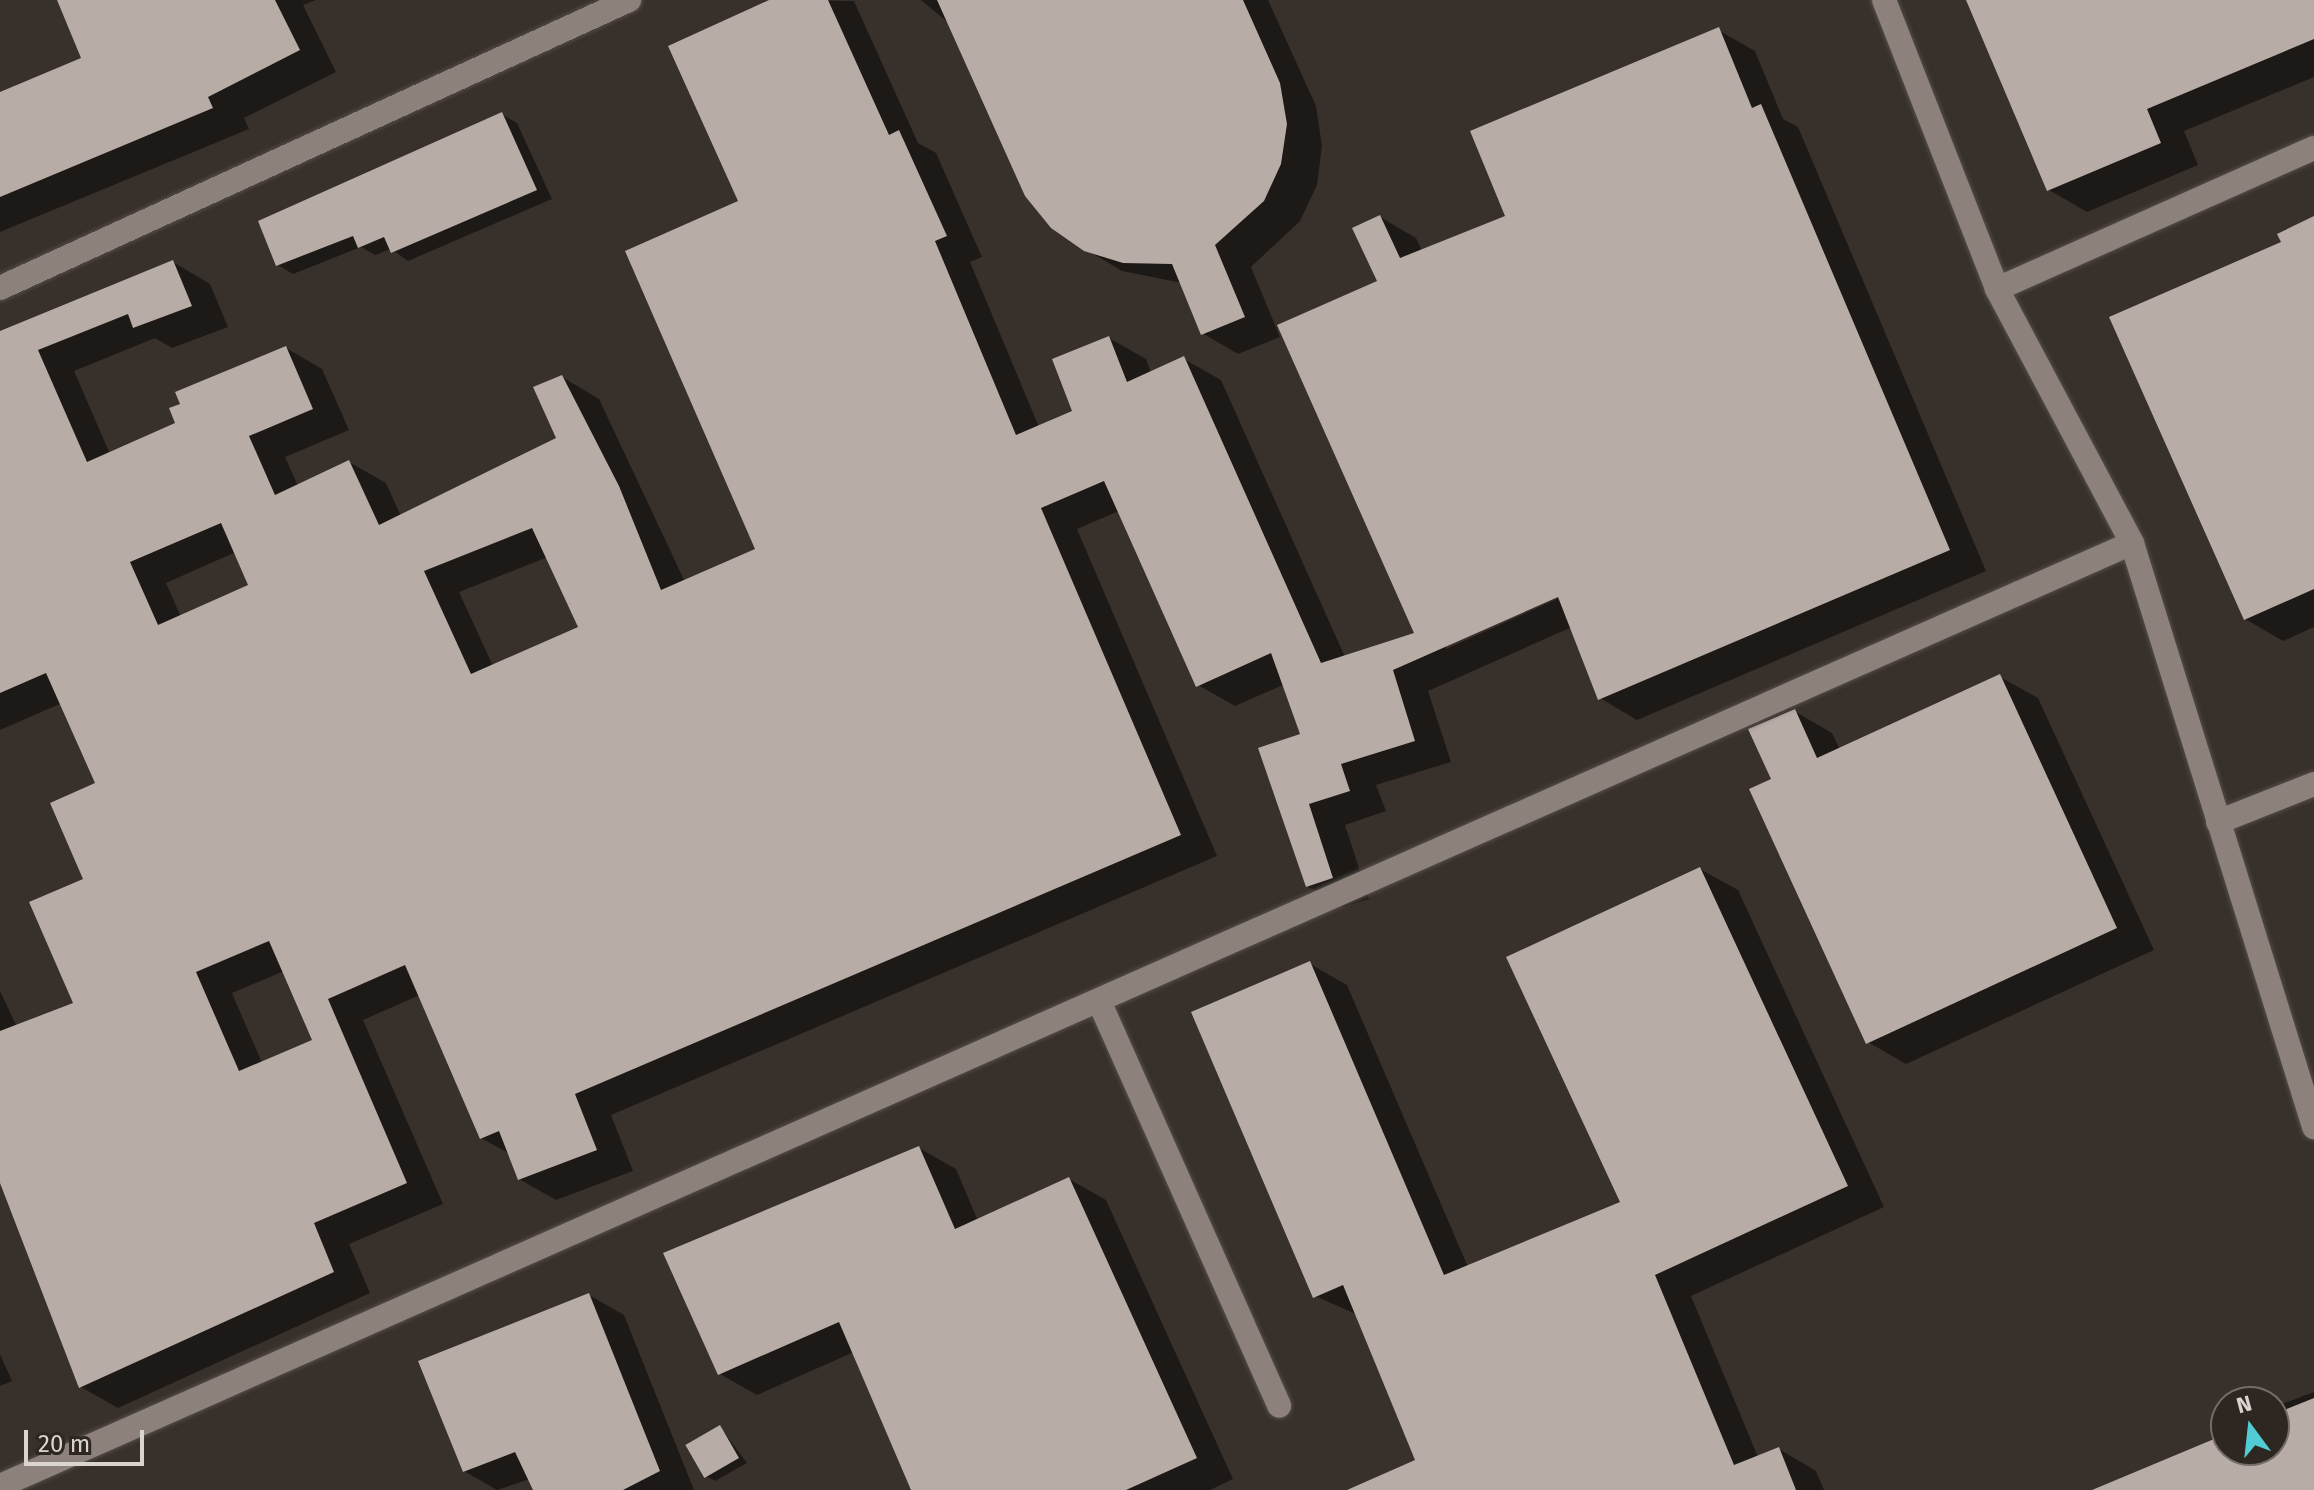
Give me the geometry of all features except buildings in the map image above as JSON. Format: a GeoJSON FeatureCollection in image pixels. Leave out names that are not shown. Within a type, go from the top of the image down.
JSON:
{"type":"FeatureCollection","features":[{"type":"Feature","properties":{"kind":"street"},"geometry":{"type":"LineString","coordinates":[[0,288],[629,0]]}},
{"type":"Feature","properties":{"kind":"street"},"geometry":{"type":"LineString","coordinates":[[1884,0],[1997,289],[2132,543],[2314,1127]]}},
{"type":"Feature","properties":{"kind":"street"},"geometry":{"type":"LineString","coordinates":[[1997,289],[2314,148]]}},
{"type":"Feature","properties":{"kind":"street"},"geometry":{"type":"LineString","coordinates":[[0,1486],[2132,543]]}},
{"type":"Feature","properties":{"kind":"street"},"geometry":{"type":"LineString","coordinates":[[2218,822],[2314,784]]}},
{"type":"Feature","properties":{"kind":"street"},"geometry":{"type":"LineString","coordinates":[[1099,1001],[1279,1406]]}}]}
